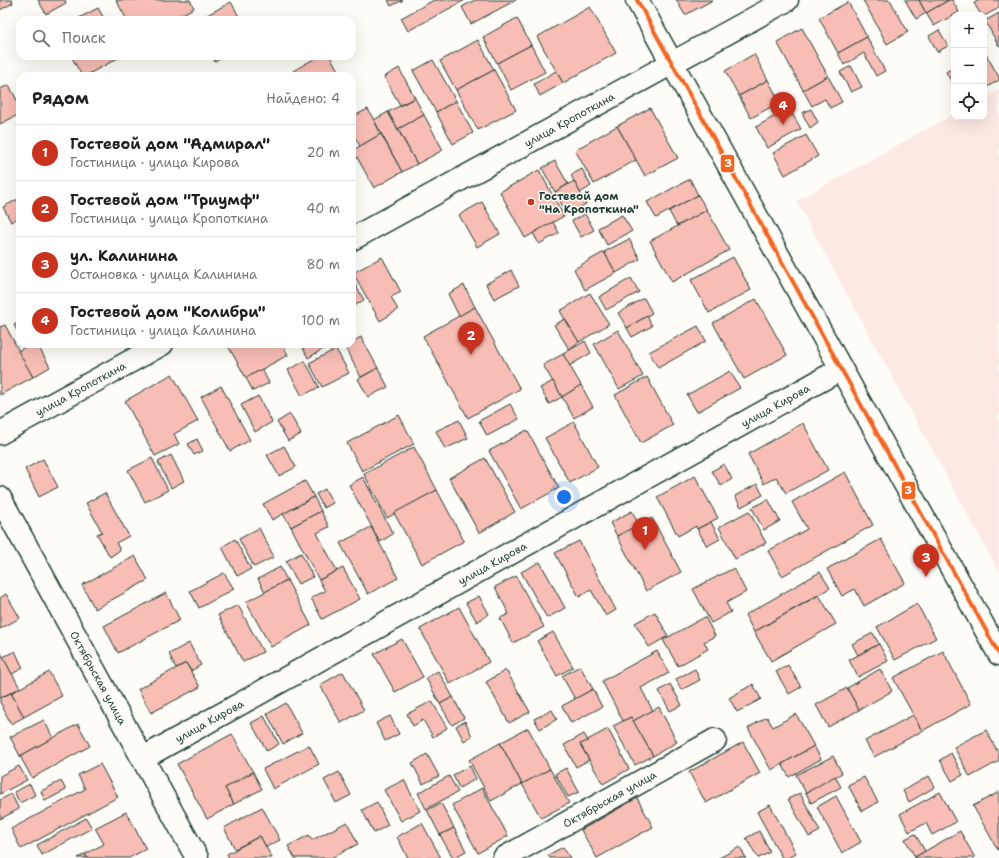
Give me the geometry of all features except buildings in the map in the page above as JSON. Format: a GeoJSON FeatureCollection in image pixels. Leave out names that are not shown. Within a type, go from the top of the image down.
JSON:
{"type":"FeatureCollection","features":[{"type":"Feature","properties":{"kind":"street"},"geometry":{"type":"LineString","coordinates":[[638,0],[999,654]]}},
{"type":"Feature","properties":{"kind":"street","name":"улица Кропоткина"},"geometry":{"type":"LineString","coordinates":[[356,238],[787,0]]}},
{"type":"Feature","properties":{"kind":"street","name":"улица Кропоткина"},"geometry":{"type":"LineString","coordinates":[[0,434],[155,348]]}},
{"type":"Feature","properties":{"kind":"street","name":"улица Кирова"},"geometry":{"type":"LineString","coordinates":[[143,758],[841,369]]}},
{"type":"Feature","properties":{"kind":"street","name":"Октябрьская улица"},"geometry":{"type":"LineString","coordinates":[[0,498],[198,858]]}},
{"type":"Feature","properties":{"kind":"street","name":"Октябрьская улица"},"geometry":{"type":"LineString","coordinates":[[504,858],[715,740]]}},
{"type":"Feature","properties":{"kind":"shaded area"},"geometry":{"type":"Polygon","coordinates":[[[999,90],[999,572],[796,201],[951,116],[951,120],[987,120],[987,96],[999,90]]]}},
{"type":"Feature","properties":{"kind":"transit line","name":"3"},"geometry":{"type":"LineString","coordinates":[[637,0],[999,654]]}},
{"type":"Feature","properties":{"kind":"place","name":"Гостевой дом \"Колибри\""},"geometry":{"type":"Point","coordinates":[783,125]}},
{"type":"Feature","properties":{"kind":"place","name":"Гостевой дом \"На Кропоткина\""},"geometry":{"type":"Point","coordinates":[531,202]}},
{"type":"Feature","properties":{"kind":"place","name":"Гостевой дом \"Триумф\""},"geometry":{"type":"Point","coordinates":[471,355]}},
{"type":"Feature","properties":{"kind":"place","name":"Гостевой дом \"Адмирал\""},"geometry":{"type":"Point","coordinates":[645,550]}},
{"type":"Feature","properties":{"kind":"place","name":"ул. Калинина"},"geometry":{"type":"Point","coordinates":[926,577]}}]}
